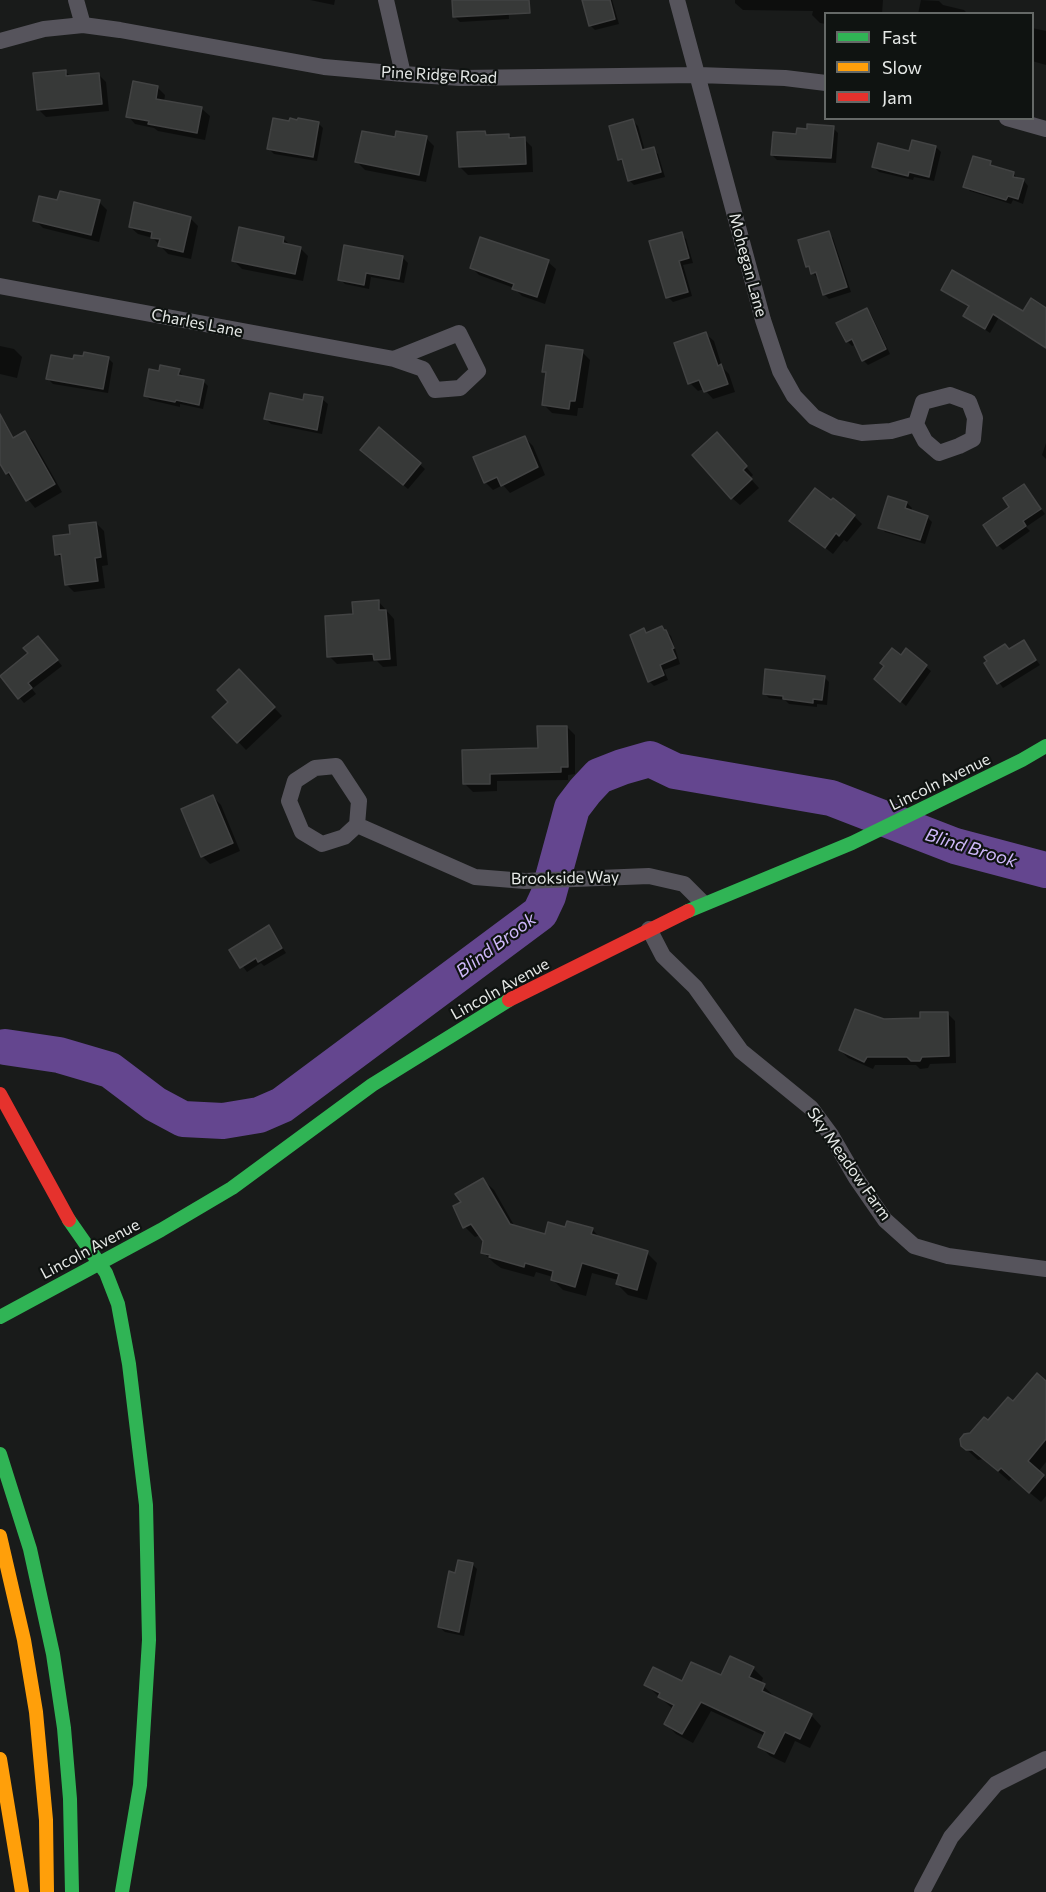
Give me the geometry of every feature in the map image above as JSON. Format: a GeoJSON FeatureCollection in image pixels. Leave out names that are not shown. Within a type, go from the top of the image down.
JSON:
{"type":"FeatureCollection","features":[{"type":"Feature","properties":{"kind":"main road","name":"Lincoln Avenue"},"geometry":{"type":"LineString","coordinates":[[0,1317],[162,1230],[232,1188],[372,1085],[511,999],[703,903],[852,843],[1046,746]]}},
{"type":"Feature","properties":{"kind":"main road"},"geometry":{"type":"LineString","coordinates":[[0,1094],[74,1230],[111,1283],[121,1315],[139,1434],[149,1560],[149,1640],[145,1720],[136,1812],[122,1892]]}},
{"type":"Feature","properties":{"kind":"main road"},"geometry":{"type":"LineString","coordinates":[[0,1454],[30,1549],[53,1654],[63,1719],[70,1799],[72,1892]]}},
{"type":"Feature","properties":{"kind":"main road"},"geometry":{"type":"LineString","coordinates":[[0,1536],[22,1631],[36,1712],[45,1810],[47,1892]]}},
{"type":"Feature","properties":{"kind":"main road"},"geometry":{"type":"LineString","coordinates":[[0,1759],[22,1892]]}},
{"type":"Feature","properties":{"kind":"street"},"geometry":{"type":"LineString","coordinates":[[76,0],[82,25]]}},
{"type":"Feature","properties":{"kind":"street"},"geometry":{"type":"LineString","coordinates":[[386,0],[403,74]]}},
{"type":"Feature","properties":{"kind":"street","name":"Mohegan Lane"},"geometry":{"type":"LineString","coordinates":[[677,0],[763,320],[780,371],[794,396],[814,417],[844,429],[862,433],[882,432],[916,424]]}},
{"type":"Feature","properties":{"kind":"street","name":"Pine Ridge Road"},"geometry":{"type":"LineString","coordinates":[[0,41],[44,29],[82,25],[324,67],[403,74],[461,78],[698,75],[785,78],[824,83]]}},
{"type":"Feature","properties":{"kind":"street"},"geometry":{"type":"LineString","coordinates":[[1014,120],[1046,129]]}},
{"type":"Feature","properties":{"kind":"street","name":"Charles Lane"},"geometry":{"type":"LineString","coordinates":[[0,286],[394,359],[423,369],[435,390],[460,388],[478,371],[459,333],[394,359]]}},
{"type":"Feature","properties":{"kind":"street"},"geometry":{"type":"LineString","coordinates":[[336,766],[359,801],[357,825],[344,837],[322,844],[302,832],[290,801],[295,781],[315,768],[336,766]]}},
{"type":"Feature","properties":{"kind":"street","name":"Brookside Way"},"geometry":{"type":"LineString","coordinates":[[357,825],[475,877],[525,882],[649,876],[684,884],[703,903]]}},
{"type":"Feature","properties":{"kind":"street","name":"Sky Meadow Farm"},"geometry":{"type":"LineString","coordinates":[[649,929],[663,956],[695,987],[741,1051],[811,1107],[881,1214],[914,1246],[948,1256],[1046,1269]]}},
{"type":"Feature","properties":{"kind":"street"},"geometry":{"type":"LineString","coordinates":[[922,1892],[951,1837],[996,1784],[1046,1759]]}},
{"type":"Feature","properties":{"kind":"building"},"geometry":{"type":"Polygon","coordinates":[[[452,0],[529,0],[530,13],[453,17],[452,0]]]}},
{"type":"Feature","properties":{"kind":"building"},"geometry":{"type":"Polygon","coordinates":[[[582,0],[610,0],[615,19],[589,26],[582,0]]]}},
{"type":"Feature","properties":{"kind":"building"},"geometry":{"type":"Polygon","coordinates":[[[66,70],[66,76],[99,73],[102,104],[37,110],[33,73],[66,70]]]}},
{"type":"Feature","properties":{"kind":"building"},"geometry":{"type":"Polygon","coordinates":[[[133,81],[158,86],[156,99],[202,107],[197,133],[148,124],[149,121],[126,117],[133,81]]]}},
{"type":"Feature","properties":{"kind":"building"},"geometry":{"type":"Polygon","coordinates":[[[273,118],[289,121],[290,118],[297,120],[298,118],[319,122],[313,157],[267,149],[273,118]]]}},
{"type":"Feature","properties":{"kind":"building"},"geometry":{"type":"Polygon","coordinates":[[[633,119],[642,150],[654,147],[661,172],[628,181],[622,159],[618,160],[609,126],[633,119]]]}},
{"type":"Feature","properties":{"kind":"building"},"geometry":{"type":"Polygon","coordinates":[[[807,124],[834,126],[831,158],[771,155],[773,132],[796,134],[797,128],[807,129],[807,124]]]}},
{"type":"Feature","properties":{"kind":"building"},"geometry":{"type":"Polygon","coordinates":[[[362,131],[395,137],[396,131],[427,136],[419,175],[355,162],[362,131]]]}},
{"type":"Feature","properties":{"kind":"building"},"geometry":{"type":"Polygon","coordinates":[[[485,131],[486,135],[509,134],[509,138],[525,137],[526,164],[459,167],[457,132],[485,131]]]}},
{"type":"Feature","properties":{"kind":"building"},"geometry":{"type":"Polygon","coordinates":[[[912,140],[936,146],[929,177],[909,172],[908,176],[872,167],[878,143],[909,151],[912,140]]]}},
{"type":"Feature","properties":{"kind":"building"},"geometry":{"type":"Polygon","coordinates":[[[973,156],[991,161],[990,165],[1014,172],[1013,177],[1024,179],[1018,199],[1008,196],[1006,200],[963,187],[973,156]]]}},
{"type":"Feature","properties":{"kind":"building"},"geometry":{"type":"Polygon","coordinates":[[[60,191],[100,200],[91,235],[33,221],[39,196],[57,200],[60,191]]]}},
{"type":"Feature","properties":{"kind":"building"},"geometry":{"type":"Polygon","coordinates":[[[134,202],[191,217],[183,252],[158,246],[160,239],[151,238],[152,232],[129,227],[134,202]]]}},
{"type":"Feature","properties":{"kind":"building"},"geometry":{"type":"Polygon","coordinates":[[[239,227],[284,237],[283,243],[301,247],[295,274],[232,261],[239,227]]]}},
{"type":"Feature","properties":{"kind":"building"},"geometry":{"type":"Polygon","coordinates":[[[829,231],[847,287],[823,295],[816,272],[811,274],[809,266],[806,267],[798,240],[829,231]]]}},
{"type":"Feature","properties":{"kind":"building"},"geometry":{"type":"Polygon","coordinates":[[[682,232],[689,258],[679,261],[688,292],[666,298],[649,241],[682,232]]]}},
{"type":"Feature","properties":{"kind":"building"},"geometry":{"type":"Polygon","coordinates":[[[480,237],[549,260],[537,297],[512,289],[514,284],[470,268],[480,237]]]}},
{"type":"Feature","properties":{"kind":"building"},"geometry":{"type":"Polygon","coordinates":[[[344,245],[403,256],[399,279],[366,273],[364,285],[338,280],[344,245]]]}},
{"type":"Feature","properties":{"kind":"building"},"geometry":{"type":"Polygon","coordinates":[[[952,270],[1023,311],[1031,298],[1046,308],[1046,348],[993,314],[985,329],[963,316],[969,306],[941,290],[952,270]]]}},
{"type":"Feature","properties":{"kind":"building"},"geometry":{"type":"Polygon","coordinates":[[[867,308],[886,349],[862,361],[852,339],[846,342],[836,323],[867,308]]]}},
{"type":"Feature","properties":{"kind":"building"},"geometry":{"type":"Polygon","coordinates":[[[706,332],[718,366],[721,364],[728,384],[704,392],[699,380],[688,384],[674,343],[706,332]]]}},
{"type":"Feature","properties":{"kind":"building"},"geometry":{"type":"Polygon","coordinates":[[[546,345],[583,350],[575,401],[570,401],[569,409],[542,405],[546,372],[542,372],[546,345]]]}},
{"type":"Feature","properties":{"kind":"building"},"geometry":{"type":"Polygon","coordinates":[[[84,352],[109,357],[103,389],[46,379],[51,355],[73,359],[74,355],[83,356],[84,352]]]}},
{"type":"Feature","properties":{"kind":"building"},"geometry":{"type":"Polygon","coordinates":[[[160,365],[180,369],[178,375],[204,380],[199,405],[144,396],[149,369],[159,371],[160,365]]]}},
{"type":"Feature","properties":{"kind":"building"},"geometry":{"type":"Polygon","coordinates":[[[270,393],[303,400],[304,394],[323,397],[317,430],[264,419],[270,393]]]}},
{"type":"Feature","properties":{"kind":"building"},"geometry":{"type":"Polygon","coordinates":[[[0,414],[13,438],[25,431],[55,484],[26,501],[9,472],[6,474],[0,464],[0,414]]]}},
{"type":"Feature","properties":{"kind":"building"},"geometry":{"type":"Polygon","coordinates":[[[379,427],[421,463],[403,485],[360,450],[379,427]]]}},
{"type":"Feature","properties":{"kind":"building"},"geometry":{"type":"Polygon","coordinates":[[[717,432],[747,466],[743,470],[752,479],[731,499],[692,455],[717,432]]]}},
{"type":"Feature","properties":{"kind":"building"},"geometry":{"type":"Polygon","coordinates":[[[525,436],[538,467],[501,486],[497,477],[484,483],[473,457],[525,436]]]}},
{"type":"Feature","properties":{"kind":"building"},"geometry":{"type":"Polygon","coordinates":[[[1024,484],[1041,509],[1023,521],[1026,526],[997,546],[983,525],[1009,507],[1003,498],[1024,484]]]}},
{"type":"Feature","properties":{"kind":"building"},"geometry":{"type":"Polygon","coordinates":[[[815,488],[855,515],[839,536],[836,533],[825,548],[789,521],[815,488]]]}},
{"type":"Feature","properties":{"kind":"building"},"geometry":{"type":"Polygon","coordinates":[[[888,496],[907,502],[905,508],[928,516],[920,540],[878,528],[888,496]]]}},
{"type":"Feature","properties":{"kind":"building"},"geometry":{"type":"Polygon","coordinates":[[[96,522],[101,557],[95,558],[98,581],[65,585],[61,554],[55,555],[53,536],[70,534],[69,525],[96,522]]]}},
{"type":"Feature","properties":{"kind":"building"},"geometry":{"type":"Polygon","coordinates":[[[379,600],[379,610],[386,610],[390,659],[374,660],[373,654],[327,657],[325,616],[353,614],[352,602],[379,600]]]}},
{"type":"Feature","properties":{"kind":"building"},"geometry":{"type":"Polygon","coordinates":[[[662,626],[674,648],[672,649],[676,658],[660,665],[664,675],[648,682],[630,635],[644,628],[646,633],[662,626]]]}},
{"type":"Feature","properties":{"kind":"building"},"geometry":{"type":"Polygon","coordinates":[[[38,636],[58,660],[28,683],[32,688],[18,699],[0,676],[28,653],[23,648],[38,636]]]}},
{"type":"Feature","properties":{"kind":"building"},"geometry":{"type":"Polygon","coordinates":[[[1024,640],[1036,660],[997,684],[984,663],[987,661],[984,657],[1005,644],[1009,649],[1024,640]]]}},
{"type":"Feature","properties":{"kind":"building"},"geometry":{"type":"Polygon","coordinates":[[[892,648],[901,655],[906,648],[927,665],[900,702],[874,679],[884,666],[880,663],[892,648]]]}},
{"type":"Feature","properties":{"kind":"building"},"geometry":{"type":"Polygon","coordinates":[[[239,669],[275,707],[237,743],[212,717],[228,702],[217,690],[239,669]]]}},
{"type":"Feature","properties":{"kind":"building"},"geometry":{"type":"Polygon","coordinates":[[[765,669],[825,676],[822,700],[813,699],[813,703],[763,694],[765,669]]]}},
{"type":"Feature","properties":{"kind":"building"},"geometry":{"type":"Polygon","coordinates":[[[537,726],[567,726],[568,767],[561,767],[561,772],[490,774],[490,784],[463,784],[462,750],[538,748],[537,726]]]}},
{"type":"Feature","properties":{"kind":"building"},"geometry":{"type":"Polygon","coordinates":[[[213,795],[233,843],[201,857],[181,809],[213,795]]]}},
{"type":"Feature","properties":{"kind":"building"},"geometry":{"type":"Polygon","coordinates":[[[269,925],[282,948],[258,962],[256,958],[240,968],[229,950],[269,925]]]}},
{"type":"Feature","properties":{"kind":"building"},"geometry":{"type":"Polygon","coordinates":[[[855,1009],[884,1019],[920,1018],[920,1012],[948,1012],[949,1056],[922,1057],[920,1061],[911,1061],[907,1057],[867,1057],[864,1062],[839,1050],[855,1009]]]}},
{"type":"Feature","properties":{"kind":"building"},"geometry":{"type":"Polygon","coordinates":[[[483,1178],[510,1224],[545,1234],[548,1222],[565,1227],[567,1221],[593,1228],[591,1234],[648,1251],[637,1290],[616,1284],[619,1274],[582,1263],[575,1287],[551,1280],[553,1271],[525,1263],[524,1267],[481,1253],[483,1241],[471,1224],[463,1228],[453,1206],[461,1202],[455,1194],[483,1178]]]}},
{"type":"Feature","properties":{"kind":"building"},"geometry":{"type":"Polygon","coordinates":[[[1037,1373],[1046,1381],[1046,1439],[1028,1461],[1044,1475],[1029,1493],[1001,1468],[998,1471],[972,1450],[966,1450],[961,1446],[960,1439],[964,1434],[970,1433],[984,1417],[988,1420],[1008,1397],[1013,1401],[1037,1373]]]}},
{"type":"Feature","properties":{"kind":"building"},"geometry":{"type":"Polygon","coordinates":[[[458,1560],[473,1563],[459,1632],[438,1627],[449,1571],[455,1573],[458,1560]]]}},
{"type":"Feature","properties":{"kind":"building"},"geometry":{"type":"Polygon","coordinates":[[[730,1656],[754,1667],[749,1677],[765,1684],[762,1691],[812,1714],[800,1739],[785,1732],[774,1754],[758,1747],[765,1732],[701,1702],[682,1734],[664,1724],[674,1705],[658,1697],[660,1693],[644,1685],[653,1667],[682,1681],[691,1662],[721,1675],[730,1656]]]}},
{"type":"Feature","properties":{"kind":"waterway","name":"Blind Brook"},"geometry":{"type":"LineString","coordinates":[[5,1047],[59,1055],[110,1070],[155,1104],[183,1119],[223,1121],[259,1115],[282,1105],[540,913],[548,896],[572,808],[599,776],[650,759],[675,771],[831,798],[955,846],[1046,870]]}},
{"type":"Feature","properties":{"kind":"traffic: fast"},"geometry":{"type":"LineString","coordinates":[[688,911],[852,843],[1046,746]]}},
{"type":"Feature","properties":{"kind":"traffic: fast"},"geometry":{"type":"LineString","coordinates":[[0,1317],[161,1230],[232,1188],[372,1085],[509,1000]]}},
{"type":"Feature","properties":{"kind":"traffic: fast"},"geometry":{"type":"LineString","coordinates":[[69,1220],[106,1273],[118,1304],[129,1364],[146,1505],[149,1640],[140,1785],[122,1892]]}},
{"type":"Feature","properties":{"kind":"traffic: fast"},"geometry":{"type":"LineString","coordinates":[[0,1454],[30,1549],[53,1654],[64,1728],[70,1799],[72,1892]]}},
{"type":"Feature","properties":{"kind":"traffic: slow"},"geometry":{"type":"LineString","coordinates":[[0,1536],[24,1640],[36,1712],[46,1820],[47,1892]]}},
{"type":"Feature","properties":{"kind":"traffic: slow"},"geometry":{"type":"LineString","coordinates":[[0,1759],[22,1892]]}},
{"type":"Feature","properties":{"kind":"traffic: jam"},"geometry":{"type":"LineString","coordinates":[[509,1000],[688,911]]}},
{"type":"Feature","properties":{"kind":"traffic: jam"},"geometry":{"type":"LineString","coordinates":[[0,1094],[69,1220]]}}]}
